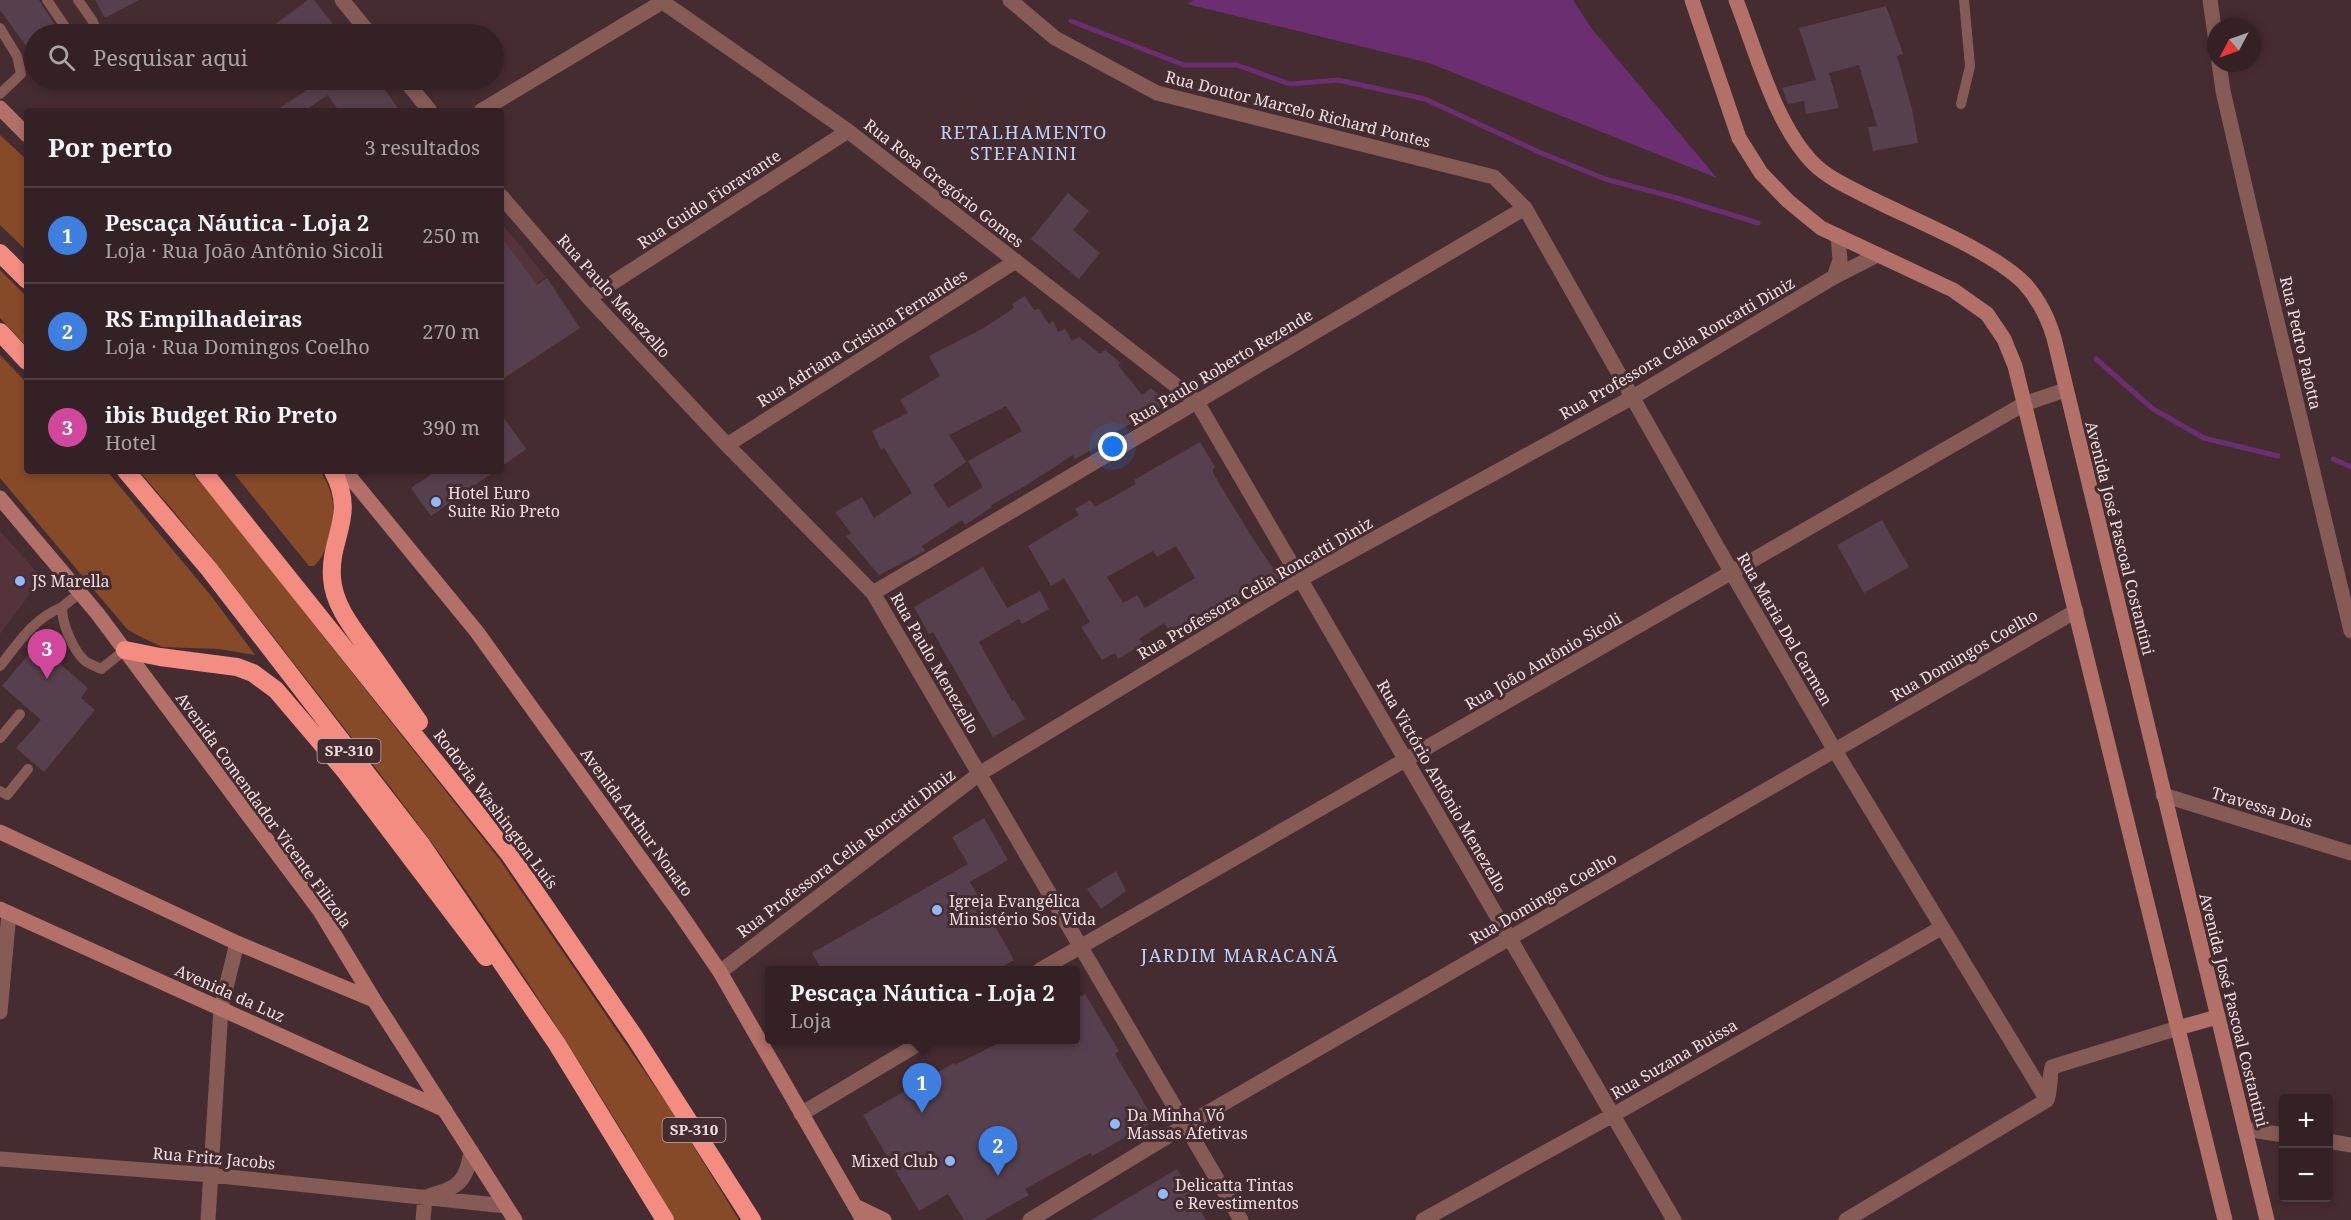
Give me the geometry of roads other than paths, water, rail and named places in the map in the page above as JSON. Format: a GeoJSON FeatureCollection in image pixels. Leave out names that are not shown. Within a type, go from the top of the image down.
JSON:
{"type":"FeatureCollection","features":[{"type":"Feature","properties":{"kind":"highway"},"geometry":{"type":"LineString","coordinates":[[0,253],[24,277]]}},
{"type":"Feature","properties":{"kind":"highway"},"geometry":{"type":"LineString","coordinates":[[0,332],[24,358]]}},
{"type":"Feature","properties":{"kind":"highway","name":"SP-310"},"geometry":{"type":"LineString","coordinates":[[129,474],[209,569],[421,844],[556,1044],[665,1220]]}},
{"type":"Feature","properties":{"kind":"highway","name":"Rodovia Washington Luís"},"geometry":{"type":"LineString","coordinates":[[205,474],[510,855],[636,1039],[752,1220]]}},
{"type":"Feature","properties":{"kind":"highway"},"geometry":{"type":"LineString","coordinates":[[335,474],[344,501],[332,578],[347,620],[510,855]]}},
{"type":"Feature","properties":{"kind":"highway"},"geometry":{"type":"LineString","coordinates":[[125,650],[237,667],[254,673],[276,690],[345,771],[470,937],[556,1044]]}},
{"type":"Feature","properties":{"kind":"main road"},"geometry":{"type":"LineString","coordinates":[[1692,0],[1739,138],[1761,173],[1788,201],[1821,228],[1953,290],[1987,314],[2004,339],[2015,366],[2225,1220]]}},
{"type":"Feature","properties":{"kind":"main road","name":"Avenida José Pascoal Costantini"},"geometry":{"type":"LineString","coordinates":[[1736,0],[1778,108],[1792,137],[1815,165],[1845,185],[1987,257],[2023,283],[2046,313],[2054,338],[2163,795],[2268,1220]]}},
{"type":"Feature","properties":{"kind":"main road"},"geometry":{"type":"LineString","coordinates":[[0,108],[24,132]]}},
{"type":"Feature","properties":{"kind":"main road","name":"Avenida Arthur Nonato"},"geometry":{"type":"LineString","coordinates":[[347,474],[477,632],[679,912],[720,972],[863,1220]]}},
{"type":"Feature","properties":{"kind":"main road","name":"Avenida Comendador Vicente Filizola"},"geometry":{"type":"LineString","coordinates":[[0,498],[125,650],[320,911],[374,1000],[515,1220]]}},
{"type":"Feature","properties":{"kind":"main road"},"geometry":{"type":"LineString","coordinates":[[0,832],[237,943],[374,1000]]}},
{"type":"Feature","properties":{"kind":"main road","name":"Avenida da Luz"},"geometry":{"type":"LineString","coordinates":[[4,911],[446,1110]]}},
{"type":"Feature","properties":{"kind":"main road"},"geometry":{"type":"LineString","coordinates":[[2178,1028],[2217,1017]]}},
{"type":"Feature","properties":{"kind":"main road"},"geometry":{"type":"LineString","coordinates":[[855,1206],[884,1220]]}},
{"type":"Feature","properties":{"kind":"street"},"geometry":{"type":"LineString","coordinates":[[342,0],[362,24]]}},
{"type":"Feature","properties":{"kind":"street"},"geometry":{"type":"LineString","coordinates":[[486,108],[661,0]]}},
{"type":"Feature","properties":{"kind":"street","name":"Rua Rosa Gregório Gomes"},"geometry":{"type":"LineString","coordinates":[[661,0],[848,131],[1197,402]]}},
{"type":"Feature","properties":{"kind":"street","name":"Rua Doutor Marcelo Richard Pontes"},"geometry":{"type":"LineString","coordinates":[[1010,0],[1054,38],[1157,93],[1494,177]]}},
{"type":"Feature","properties":{"kind":"street"},"geometry":{"type":"LineString","coordinates":[[2210,0],[2213,18]]}},
{"type":"Feature","properties":{"kind":"street","name":"Rua Pedro Palotta"},"geometry":{"type":"LineString","coordinates":[[2220,72],[2351,631]]}},
{"type":"Feature","properties":{"kind":"street"},"geometry":{"type":"LineString","coordinates":[[413,90],[428,108]]}},
{"type":"Feature","properties":{"kind":"street","name":"Rua Guido Fioravante"},"geometry":{"type":"LineString","coordinates":[[589,298],[848,131]]}},
{"type":"Feature","properties":{"kind":"street","name":"Rua Maria Del Carmen"},"geometry":{"type":"LineString","coordinates":[[1494,177],[1525,208],[1834,749],[2047,1100]]}},
{"type":"Feature","properties":{"kind":"street","name":"Rua Paulo Menezello"},"geometry":{"type":"LineString","coordinates":[[504,199],[589,298],[727,445],[873,593],[1242,1220]]}},
{"type":"Feature","properties":{"kind":"street","name":"Rua Paulo Roberto Rezende"},"geometry":{"type":"LineString","coordinates":[[873,593],[1525,208]]}},
{"type":"Feature","properties":{"kind":"street"},"geometry":{"type":"LineString","coordinates":[[1834,277],[1840,260],[1838,236]]}},
{"type":"Feature","properties":{"kind":"street","name":"Rua Professora Celia Roncatti Diniz"},"geometry":{"type":"LineString","coordinates":[[720,972],[979,774],[1301,579],[1633,397],[1834,277],[1877,255]]}},
{"type":"Feature","properties":{"kind":"street","name":"Rua Adriana Cristina Fernandes"},"geometry":{"type":"LineString","coordinates":[[727,445],[1016,261]]}},
{"type":"Feature","properties":{"kind":"street","name":"Rua João Antônio Sicoli"},"geometry":{"type":"LineString","coordinates":[[1047,966],[2024,404],[2065,390]]}},
{"type":"Feature","properties":{"kind":"street","name":"Rua Victório Antônio Menezello"},"geometry":{"type":"LineString","coordinates":[[1197,402],[1674,1220]]}},
{"type":"Feature","properties":{"kind":"street","name":"Rua Domingos Coelho"},"geometry":{"type":"LineString","coordinates":[[1030,1220],[1186,1125],[2076,611]]}},
{"type":"Feature","properties":{"kind":"street","name":"Travessa Dois"},"geometry":{"type":"LineString","coordinates":[[2163,795],[2351,854]]}},
{"type":"Feature","properties":{"kind":"street"},"geometry":{"type":"LineString","coordinates":[[0,1012],[4,911]]}},
{"type":"Feature","properties":{"kind":"street","name":"Rua Suzana Buissa"},"geometry":{"type":"LineString","coordinates":[[1423,1220],[1613,1115],[1941,928]]}},
{"type":"Feature","properties":{"kind":"street"},"geometry":{"type":"LineString","coordinates":[[208,1220],[221,1008],[237,943]]}},
{"type":"Feature","properties":{"kind":"street"},"geometry":{"type":"LineString","coordinates":[[1846,1220],[2047,1100],[2050,1093],[2049,1080],[2052,1067],[2178,1028]]}},
{"type":"Feature","properties":{"kind":"street"},"geometry":{"type":"LineString","coordinates":[[801,1114],[918,1044]]}},
{"type":"Feature","properties":{"kind":"street"},"geometry":{"type":"LineString","coordinates":[[2245,1129],[2279,1134]]}},
{"type":"Feature","properties":{"kind":"street"},"geometry":{"type":"LineString","coordinates":[[2333,1142],[2351,1145]]}},
{"type":"Feature","properties":{"kind":"street","name":"Rua Fritz Jacobs"},"geometry":{"type":"LineString","coordinates":[[426,1197],[459,1185],[468,1169],[471,1151]]}},
{"type":"Feature","properties":{"kind":"street","name":"Rua Fritz Jacobs"},"geometry":{"type":"LineString","coordinates":[[0,1160],[211,1175],[506,1206]]}},
{"type":"Feature","properties":{"kind":"street"},"geometry":{"type":"LineString","coordinates":[[423,1220],[426,1197]]}},
{"type":"Feature","properties":{"kind":"lane"},"geometry":{"type":"LineString","coordinates":[[47,0],[63,24]]}},
{"type":"Feature","properties":{"kind":"lane"},"geometry":{"type":"LineString","coordinates":[[78,0],[94,24]]}},
{"type":"Feature","properties":{"kind":"lane"},"geometry":{"type":"LineString","coordinates":[[1961,104],[1970,66],[1964,0]]}},
{"type":"Feature","properties":{"kind":"lane"},"geometry":{"type":"LineString","coordinates":[[0,28],[17,56],[21,74],[0,94]]}},
{"type":"Feature","properties":{"kind":"lane"},"geometry":{"type":"LineString","coordinates":[[0,666],[36,622],[80,593]]}},
{"type":"Feature","properties":{"kind":"lane"},"geometry":{"type":"LineString","coordinates":[[62,607],[62,620],[84,660],[101,669],[125,650]]}},
{"type":"Feature","properties":{"kind":"lane"},"geometry":{"type":"LineString","coordinates":[[0,738],[20,714]]}},
{"type":"Feature","properties":{"kind":"lane"},"geometry":{"type":"LineString","coordinates":[[0,790],[7,795],[28,769]]}},
{"type":"Feature","properties":{"kind":"waterway"},"geometry":{"type":"LineString","coordinates":[[1071,21],[1184,65],[1237,65],[1290,84],[1338,80],[1425,99],[1539,152],[1605,179],[1758,223]]}},
{"type":"Feature","properties":{"kind":"waterway"},"geometry":{"type":"LineString","coordinates":[[2096,359],[2153,409],[2204,438],[2278,456]]}},
{"type":"Feature","properties":{"kind":"waterway"},"geometry":{"type":"LineString","coordinates":[[2333,459],[2351,467]]}},
{"type":"Feature","properties":{"kind":"place","name":"Hotel Euro Suite Rio Preto"},"geometry":{"type":"Point","coordinates":[436,502]}},
{"type":"Feature","properties":{"kind":"place","name":"JS Marella"},"geometry":{"type":"Point","coordinates":[20,581]}},
{"type":"Feature","properties":{"kind":"place","name":"ibis Budget Rio Preto"},"geometry":{"type":"Point","coordinates":[47,679]}},
{"type":"Feature","properties":{"kind":"place","name":"Igreja Evangélica Ministério Sos Vida"},"geometry":{"type":"Point","coordinates":[937,910]}},
{"type":"Feature","properties":{"kind":"place","name":"Pescaça Náutica - Loja 2"},"geometry":{"type":"Point","coordinates":[922,1113]}},
{"type":"Feature","properties":{"kind":"place","name":"Da Minha Vó Massas Afetivas"},"geometry":{"type":"Point","coordinates":[1115,1124]}},
{"type":"Feature","properties":{"kind":"place","name":"Mixed Club"},"geometry":{"type":"Point","coordinates":[950,1161]}},
{"type":"Feature","properties":{"kind":"place","name":"RS Empilhadeiras"},"geometry":{"type":"Point","coordinates":[998,1176]}},
{"type":"Feature","properties":{"kind":"place","name":"Delicatta Tintas e Revestimentos"},"geometry":{"type":"Point","coordinates":[1163,1194]}},
{"type":"Feature","properties":{"kind":"district","name":"RETALHAMENTO STEFANINI"},"geometry":{"type":"Point","coordinates":[1024,143]}},
{"type":"Feature","properties":{"kind":"district","name":"JARDIM MARACANÃ"},"geometry":{"type":"Point","coordinates":[1240,956]}}]}
